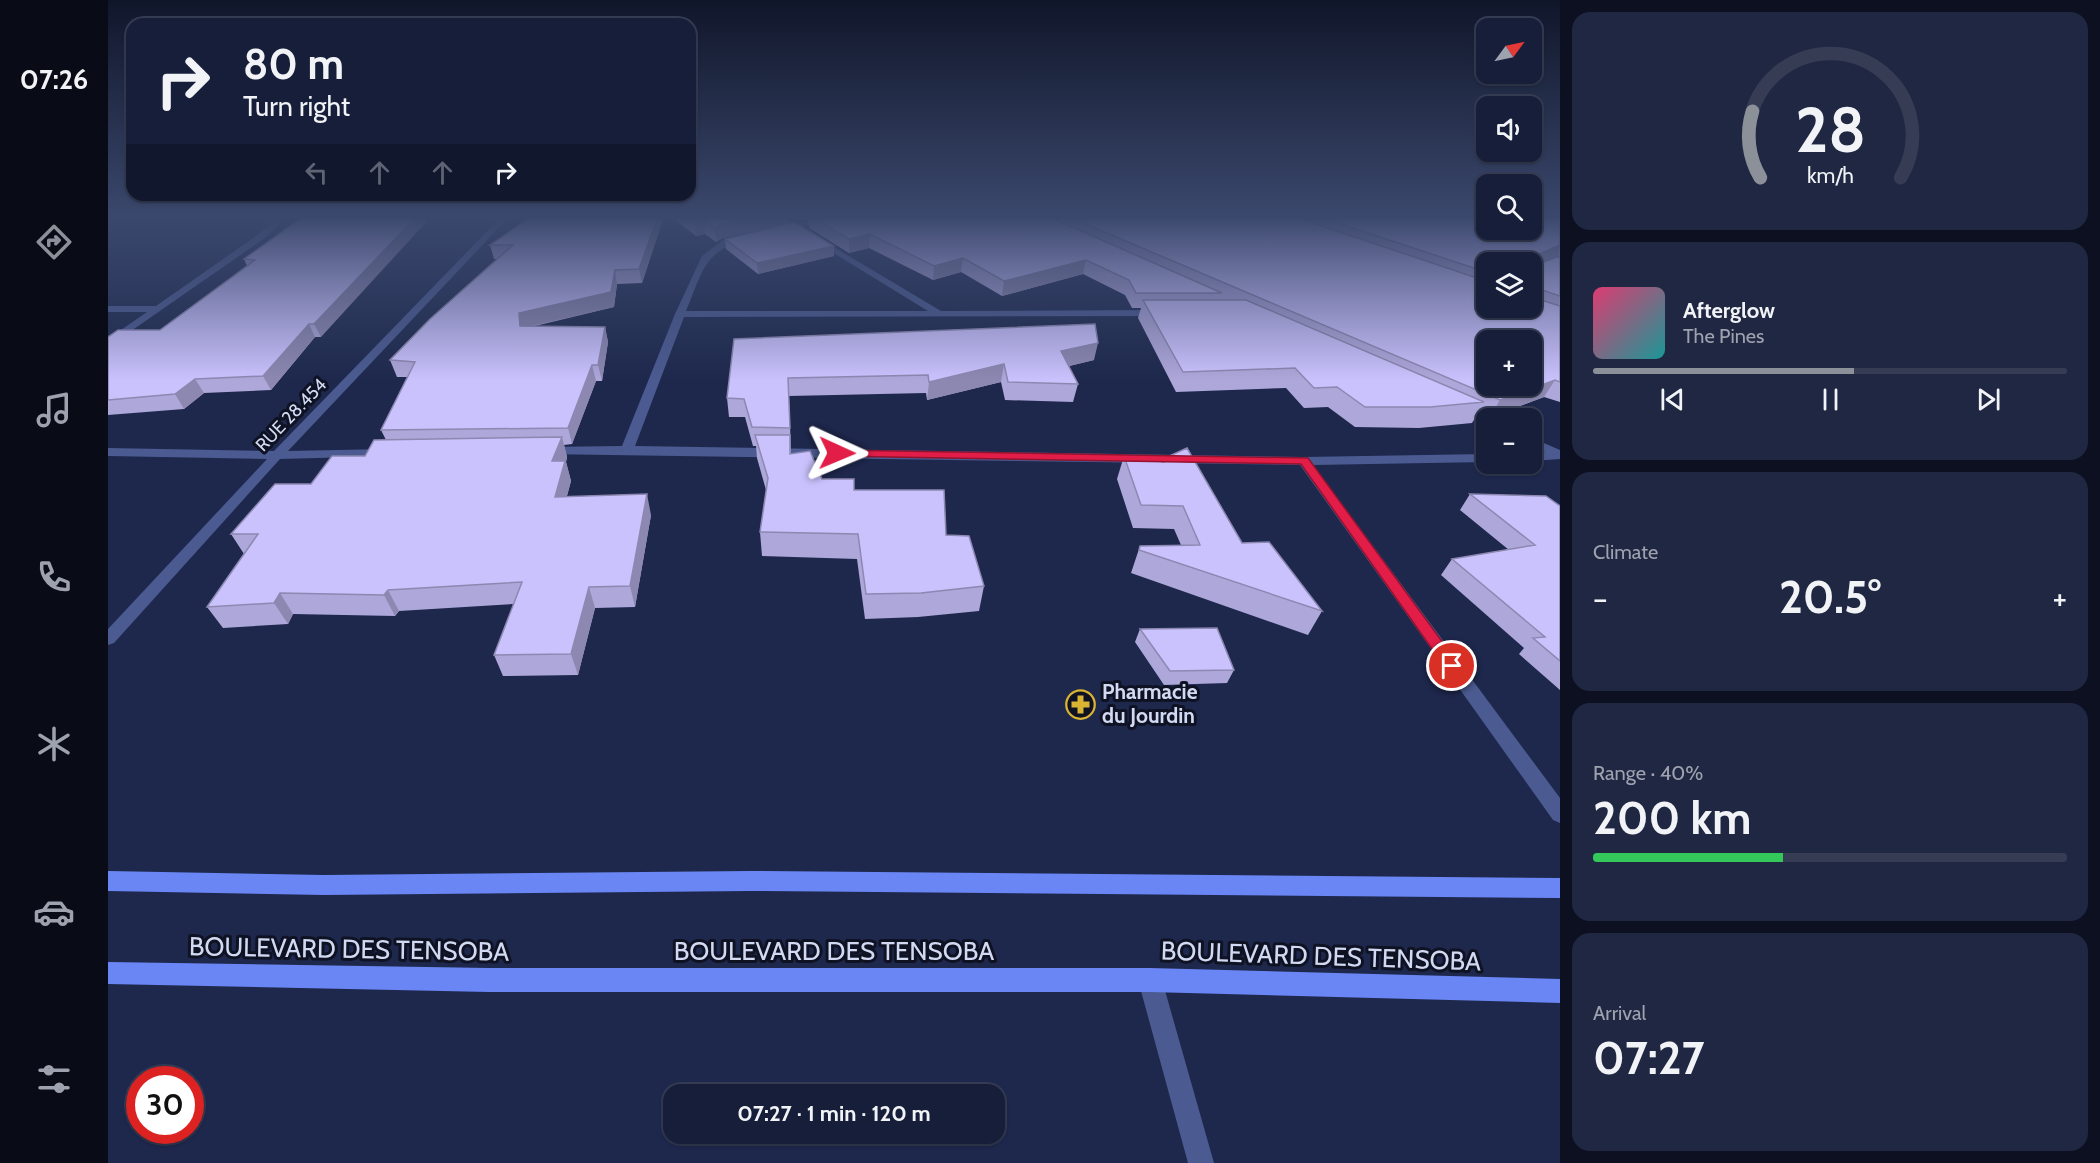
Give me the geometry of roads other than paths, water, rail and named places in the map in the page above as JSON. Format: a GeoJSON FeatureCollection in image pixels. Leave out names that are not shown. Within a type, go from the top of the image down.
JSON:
{"type":"FeatureCollection","features":[{"type":"Feature","properties":{"kind":"main road"},"geometry":{"type":"LineString","coordinates":[[108,881],[324,885],[750,881],[1560,888]]}},
{"type":"Feature","properties":{"kind":"main road","name":"BOULEVARD DES TENSOBA"},"geometry":{"type":"LineString","coordinates":[[108,973],[489,981],[1150,980],[1560,991]]}},
{"type":"Feature","properties":{"kind":"street"},"geometry":{"type":"LineString","coordinates":[[108,344],[208,273]]}},
{"type":"Feature","properties":{"kind":"street","name":"RUE 28.454"},"geometry":{"type":"LineString","coordinates":[[108,639],[277,455],[451,273]]}},
{"type":"Feature","properties":{"kind":"street"},"geometry":{"type":"LineString","coordinates":[[627,450],[698,273]]}},
{"type":"Feature","properties":{"kind":"street"},"geometry":{"type":"LineString","coordinates":[[873,273],[940,314]]}},
{"type":"Feature","properties":{"kind":"street"},"geometry":{"type":"LineString","coordinates":[[108,309],[156,309]]}},
{"type":"Feature","properties":{"kind":"street"},"geometry":{"type":"LineString","coordinates":[[680,314],[1174,314]]}},
{"type":"Feature","properties":{"kind":"street"},"geometry":{"type":"LineString","coordinates":[[1444,403],[1476,417]]}},
{"type":"Feature","properties":{"kind":"street"},"geometry":{"type":"LineString","coordinates":[[1542,447],[1560,456]]}},
{"type":"Feature","properties":{"kind":"street"},"geometry":{"type":"LineString","coordinates":[[534,451],[627,450],[1304,461],[1476,458]]}},
{"type":"Feature","properties":{"kind":"street"},"geometry":{"type":"LineString","coordinates":[[108,452],[277,455],[405,453]]}},
{"type":"Feature","properties":{"kind":"street"},"geometry":{"type":"LineString","coordinates":[[1542,457],[1560,456]]}},
{"type":"Feature","properties":{"kind":"street"},"geometry":{"type":"LineString","coordinates":[[1304,461],[1560,814]]}},
{"type":"Feature","properties":{"kind":"street"},"geometry":{"type":"LineString","coordinates":[[1150,980],[1201,1163]]}},
{"type":"Feature","properties":{"kind":"place","name":"Pharmacie du Jourdin"},"geometry":{"type":"Point","coordinates":[1081,704]}}]}
